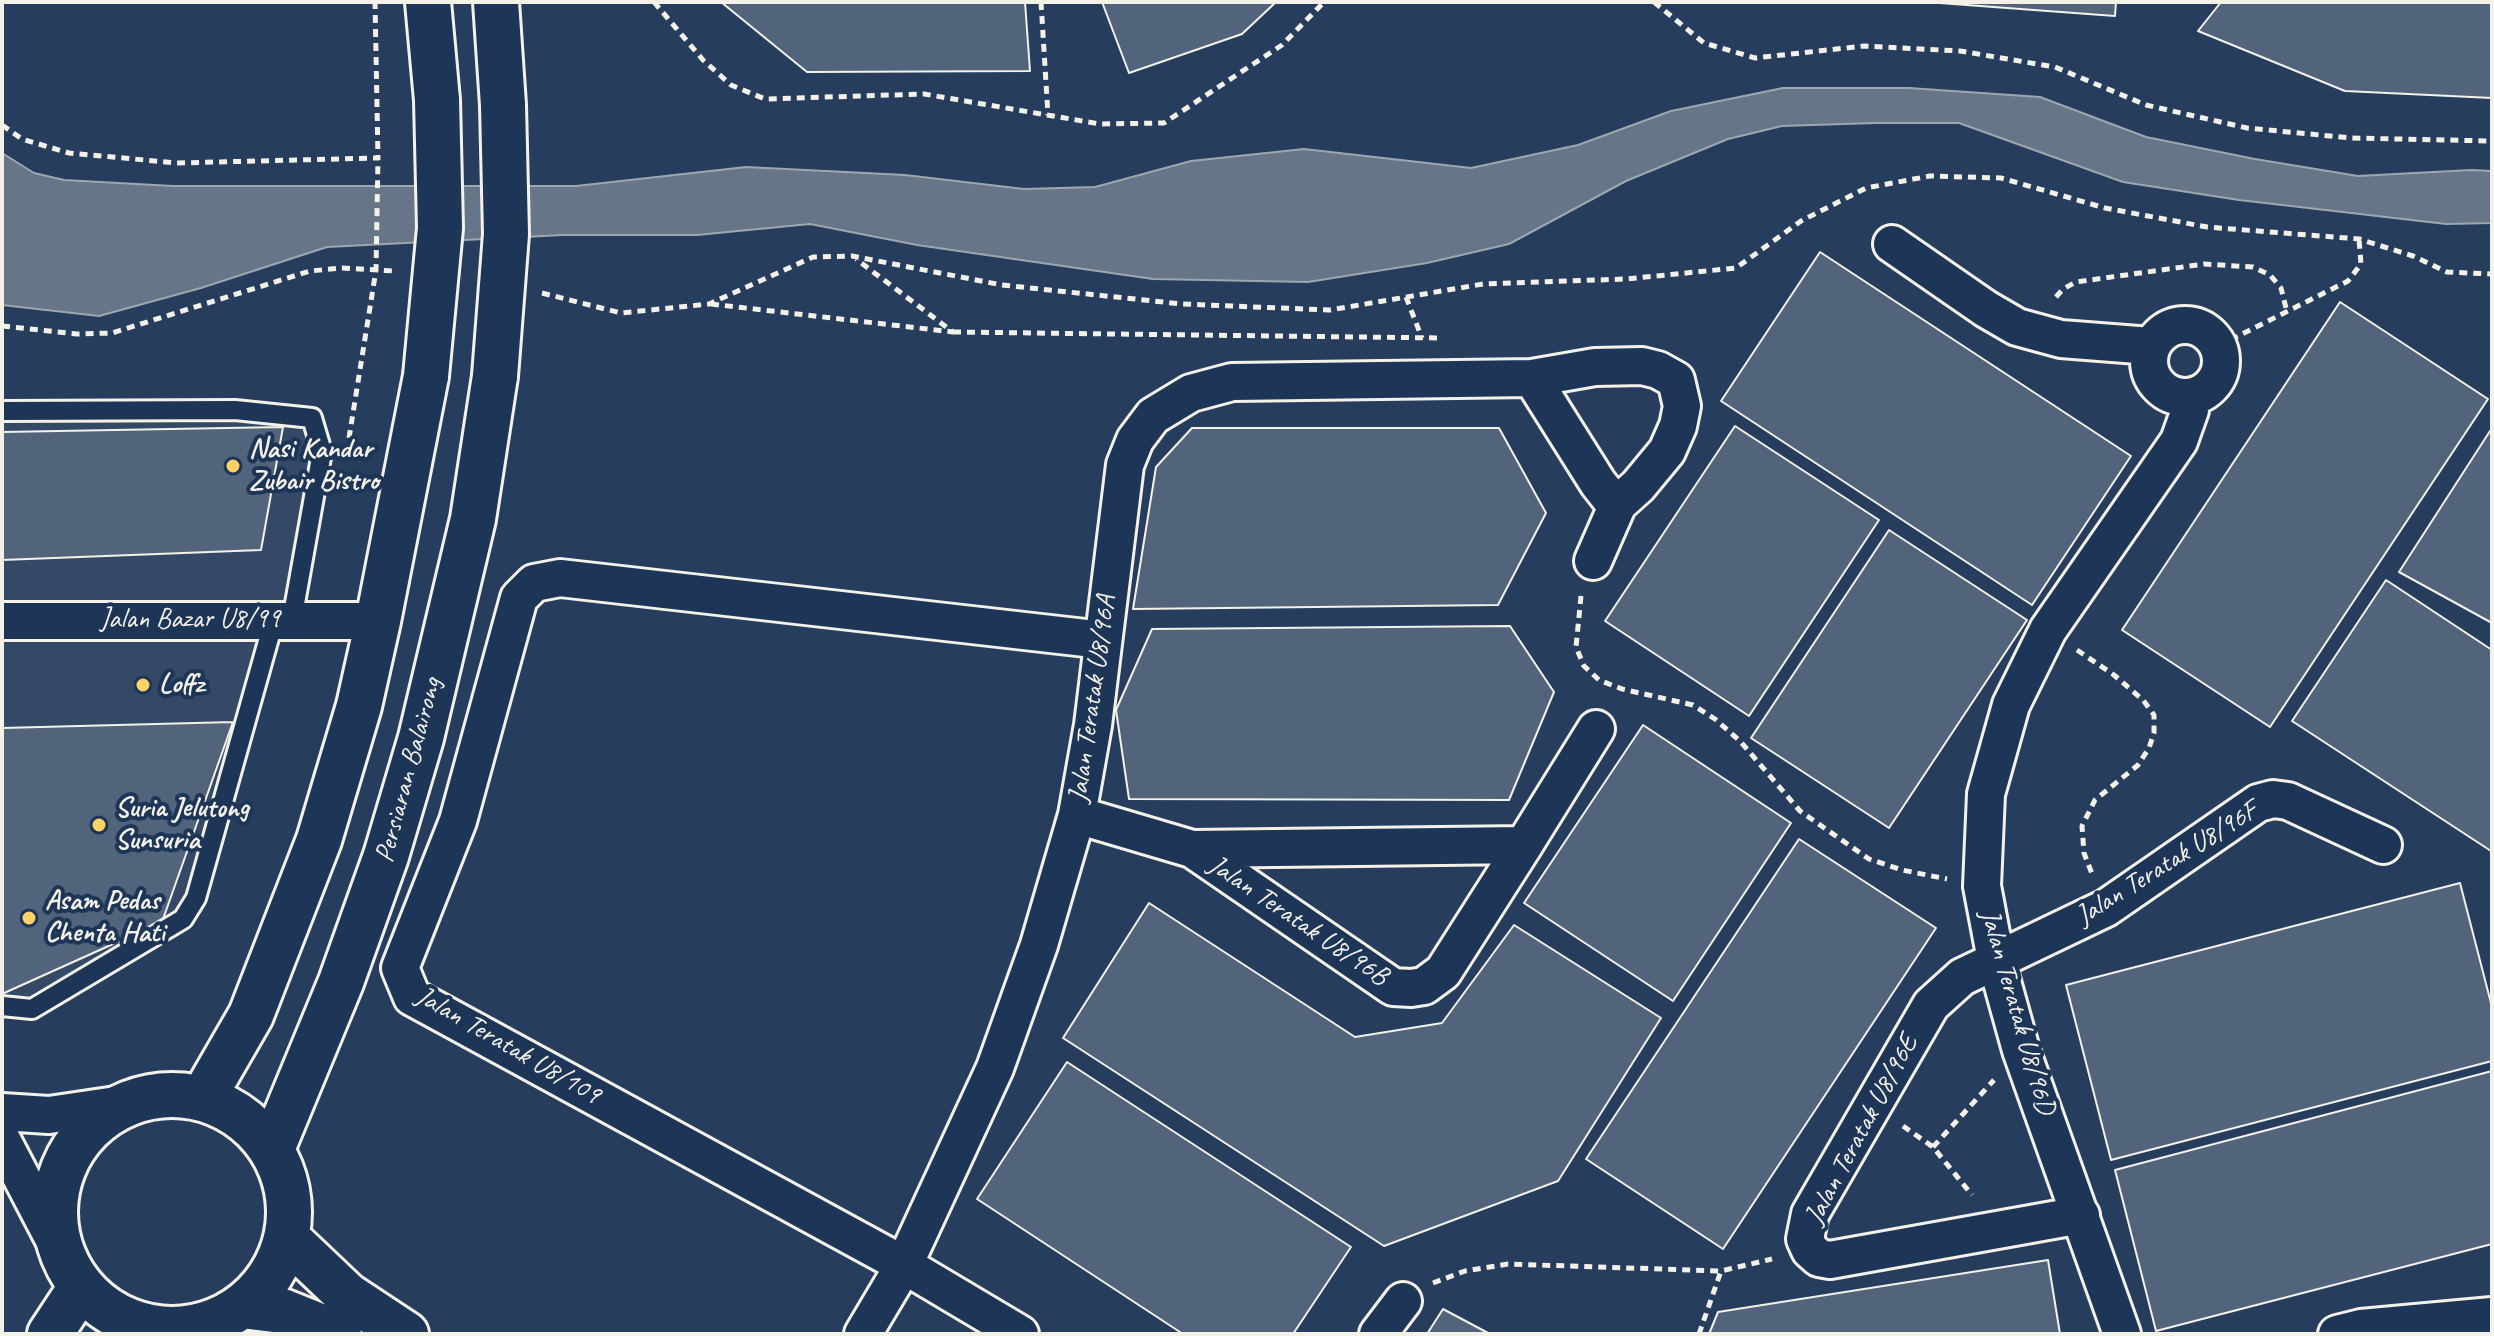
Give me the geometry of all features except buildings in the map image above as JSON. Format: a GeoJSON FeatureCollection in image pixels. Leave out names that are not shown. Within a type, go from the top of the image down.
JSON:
{"type":"FeatureCollection","features":[{"type":"Feature","properties":{"kind":"street"},"geometry":{"type":"LineString","coordinates":[[203,1098],[251,1015],[319,840],[359,706],[378,621],[426,376],[440,228],[437,100],[428,2]]}},
{"type":"Feature","properties":{"kind":"street","name":"Persiaran Balairong"},"geometry":{"type":"LineString","coordinates":[[272,1149],[341,982],[391,842],[421,738],[473,519],[495,376],[506,234],[503,105],[496,2]]}},
{"type":"Feature","properties":{"kind":"street"},"geometry":{"type":"LineString","coordinates":[[1892,244],[2017,327],[2061,339],[2151,346]]}},
{"type":"Feature","properties":{"kind":"street"},"geometry":{"type":"LineString","coordinates":[[2178,325],[2202,329],[2212,336],[2222,357],[2217,379],[2210,388],[2190,397],[2177,397],[2165,392],[2150,372],[2148,359],[2151,346],[2158,337],[2178,325]]}},
{"type":"Feature","properties":{"kind":"street","name":"Jalan Teratak U8/96A"},"geometry":{"type":"LineString","coordinates":[[863,1334],[904,1265],[995,1068],[1039,945],[1077,815],[1093,725],[1125,465],[1135,440],[1153,416],[1191,393],[1232,382],[1532,378],[1595,367],[1642,366],[1658,370],[1676,380],[1682,406],[1678,426],[1667,451],[1638,486],[1618,504],[1593,561]]}},
{"type":"Feature","properties":{"kind":"street"},"geometry":{"type":"LineString","coordinates":[[1532,378],[1598,483],[1618,504]]}},
{"type":"Feature","properties":{"kind":"street","name":"Jalan Teratak U8/96D"},"geometry":{"type":"LineString","coordinates":[[2122,1334],[2021,1050],[1996,960],[1982,886],[1986,794],[2011,705],[2048,630],[2179,441],[2190,410],[2190,397]]}},
{"type":"Feature","properties":{"kind":"street","name":"Jalan Teratak U8/109"},"geometry":{"type":"LineString","coordinates":[[1020,1334],[904,1265],[412,997],[400,968],[458,821],[519,598],[534,583],[560,578],[1103,640]]}},
{"type":"Feature","properties":{"kind":"street","name":"Jalan Bazar U8/99"},"geometry":{"type":"LineString","coordinates":[[2,621],[378,621]]}},
{"type":"Feature","properties":{"kind":"street","name":"Jalan Teratak U8/96B"},"geometry":{"type":"LineString","coordinates":[[1192,849],[1393,987],[1424,986],[1443,972],[1596,729]]}},
{"type":"Feature","properties":{"kind":"street","name":"Jalan Teratak U8/96F"},"geometry":{"type":"LineString","coordinates":[[1996,960],[2106,908],[2258,803],[2273,799],[2288,801],[2383,845]]}},
{"type":"Feature","properties":{"kind":"street","name":"Jalan Teratak U8/96B"},"geometry":{"type":"LineString","coordinates":[[1077,815],[1192,849],[1524,845]]}},
{"type":"Feature","properties":{"kind":"street","name":"Jalan Teratak U8/96E"},"geometry":{"type":"LineString","coordinates":[[1996,960],[1962,977],[1931,1005],[1810,1214],[1805,1239],[1810,1250],[1819,1258],[1830,1260],[2081,1215]]}},
{"type":"Feature","properties":{"kind":"street"},"geometry":{"type":"LineString","coordinates":[[2,1112],[49,1115],[130,1103],[166,1094],[203,1098],[230,1109],[254,1126],[272,1149],[285,1177],[290,1208],[287,1238],[278,1264],[262,1287],[242,1306],[219,1320],[162,1332],[133,1323],[105,1309],[72,1271],[2,1140]]}},
{"type":"Feature","properties":{"kind":"street"},"geometry":{"type":"LineString","coordinates":[[50,1334],[72,1271],[54,1219],[58,1183],[72,1149],[97,1121],[130,1103]]}},
{"type":"Feature","properties":{"kind":"street"},"geometry":{"type":"LineString","coordinates":[[287,1238],[347,1295],[406,1334]]}},
{"type":"Feature","properties":{"kind":"street"},"geometry":{"type":"LineString","coordinates":[[1378,1334],[1403,1301]]}},
{"type":"Feature","properties":{"kind":"street"},"geometry":{"type":"LineString","coordinates":[[242,1306],[282,1311],[339,1334]]}},
{"type":"Feature","properties":{"kind":"street"},"geometry":{"type":"LineString","coordinates":[[2337,1334],[2361,1328],[2492,1316]]}},
{"type":"Feature","properties":{"kind":"lane"},"geometry":{"type":"LineString","coordinates":[[2,411],[235,410],[312,418],[322,452],[283,620],[196,898],[183,919],[32,1009],[2,1006]]}},
{"type":"Feature","properties":{"kind":"path"},"geometry":{"type":"LineString","coordinates":[[375,2],[376,252]]}},
{"type":"Feature","properties":{"kind":"path"},"geometry":{"type":"LineString","coordinates":[[654,2],[703,60],[731,85],[765,99],[924,94],[1100,124],[1164,123],[1282,45],[1324,2]]}},
{"type":"Feature","properties":{"kind":"path"},"geometry":{"type":"LineString","coordinates":[[1041,2],[1048,115]]}},
{"type":"Feature","properties":{"kind":"path"},"geometry":{"type":"LineString","coordinates":[[1654,2],[1704,43],[1755,58],[1864,46],[1960,51],[2055,67],[2146,105],[2247,128],[2351,138],[2492,141]]}},
{"type":"Feature","properties":{"kind":"path"},"geometry":{"type":"LineString","coordinates":[[2,125],[22,139],[69,153],[177,163],[378,158]]}},
{"type":"Feature","properties":{"kind":"path"},"geometry":{"type":"LineString","coordinates":[[709,304],[813,257],[852,256],[1002,285],[1182,304],[1330,310],[1483,284],[1626,279],[1736,268],[1801,221],[1866,188],[1930,176],[2001,178],[2105,208],[2207,227],[2359,239],[2413,256],[2447,272],[2492,274]]}},
{"type":"Feature","properties":{"kind":"path"},"geometry":{"type":"LineString","coordinates":[[2218,346],[2348,281],[2361,264],[2359,239]]}},
{"type":"Feature","properties":{"kind":"path"},"geometry":{"type":"LineString","coordinates":[[852,256],[953,332]]}},
{"type":"Feature","properties":{"kind":"path"},"geometry":{"type":"LineString","coordinates":[[2038,334],[2053,300],[2063,289],[2076,282],[2204,264],[2253,267],[2270,275],[2281,288],[2287,312]]}},
{"type":"Feature","properties":{"kind":"path"},"geometry":{"type":"LineString","coordinates":[[2,326],[77,334],[112,333],[310,271],[342,268],[404,272]]}},
{"type":"Feature","properties":{"kind":"path"},"geometry":{"type":"LineString","coordinates":[[533,291],[621,313],[709,304],[953,332],[1454,338]]}},
{"type":"Feature","properties":{"kind":"path"},"geometry":{"type":"LineString","coordinates":[[1406,297],[1422,338]]}},
{"type":"Feature","properties":{"kind":"path"},"geometry":{"type":"LineString","coordinates":[[1593,561],[1580,598],[1576,647],[1584,666],[1599,680],[1622,689],[1693,705],[1715,719],[1740,741],[1800,811],[1869,859],[1902,870],[1982,886]]}},
{"type":"Feature","properties":{"kind":"path"},"geometry":{"type":"LineString","coordinates":[[2048,630],[2114,675],[2143,700],[2154,715],[2154,733],[2138,765],[2095,800],[2082,826],[2084,853],[2106,908]]}},
{"type":"Feature","properties":{"kind":"path"},"geometry":{"type":"LineString","coordinates":[[1933,1147],[2021,1050]]}},
{"type":"Feature","properties":{"kind":"path"},"geometry":{"type":"LineString","coordinates":[[1873,1104],[1933,1147],[2000,1230]]}},
{"type":"Feature","properties":{"kind":"path"},"geometry":{"type":"LineString","coordinates":[[1403,1301],[1421,1288],[1465,1271],[1508,1264],[1721,1271],[1810,1250]]}},
{"type":"Feature","properties":{"kind":"path"},"geometry":{"type":"LineString","coordinates":[[1699,1334],[1721,1271]]}},
{"type":"Feature","properties":{"kind":"shaded area"},"geometry":{"type":"Polygon","coordinates":[[[1783,88],[1909,88],[2040,97],[2146,137],[2358,176],[2492,171],[2492,223],[2446,224],[2239,200],[2123,182],[1959,123],[1782,126],[1728,139],[1626,181],[1509,244],[1427,263],[1308,282],[1153,279],[917,245],[810,224],[697,235],[563,235],[327,247],[201,288],[99,316],[2,305],[2,153],[34,173],[64,180],[173,186],[576,186],[746,167],[905,175],[1024,189],[1095,187],[1191,161],[1304,149],[1471,168],[1578,145],[1671,111],[1783,88]]]}},
{"type":"Feature","properties":{"kind":"shaded area"},"geometry":{"type":"Polygon","coordinates":[[[239,419],[303,425],[312,451],[286,606],[206,894],[31,1001],[2,998],[2,420],[239,419]]]}},
{"type":"Feature","properties":{"kind":"place","name":"Nasi Kandar Zubair Bistro"},"geometry":{"type":"Point","coordinates":[233,466]}},
{"type":"Feature","properties":{"kind":"place","name":"Loffz"},"geometry":{"type":"Point","coordinates":[143,685]}},
{"type":"Feature","properties":{"kind":"place","name":"Suria Jelutong Sunsuria"},"geometry":{"type":"Point","coordinates":[99,825]}},
{"type":"Feature","properties":{"kind":"place","name":"Asam Pedas Chenta Hati"},"geometry":{"type":"Point","coordinates":[29,918]}}]}
